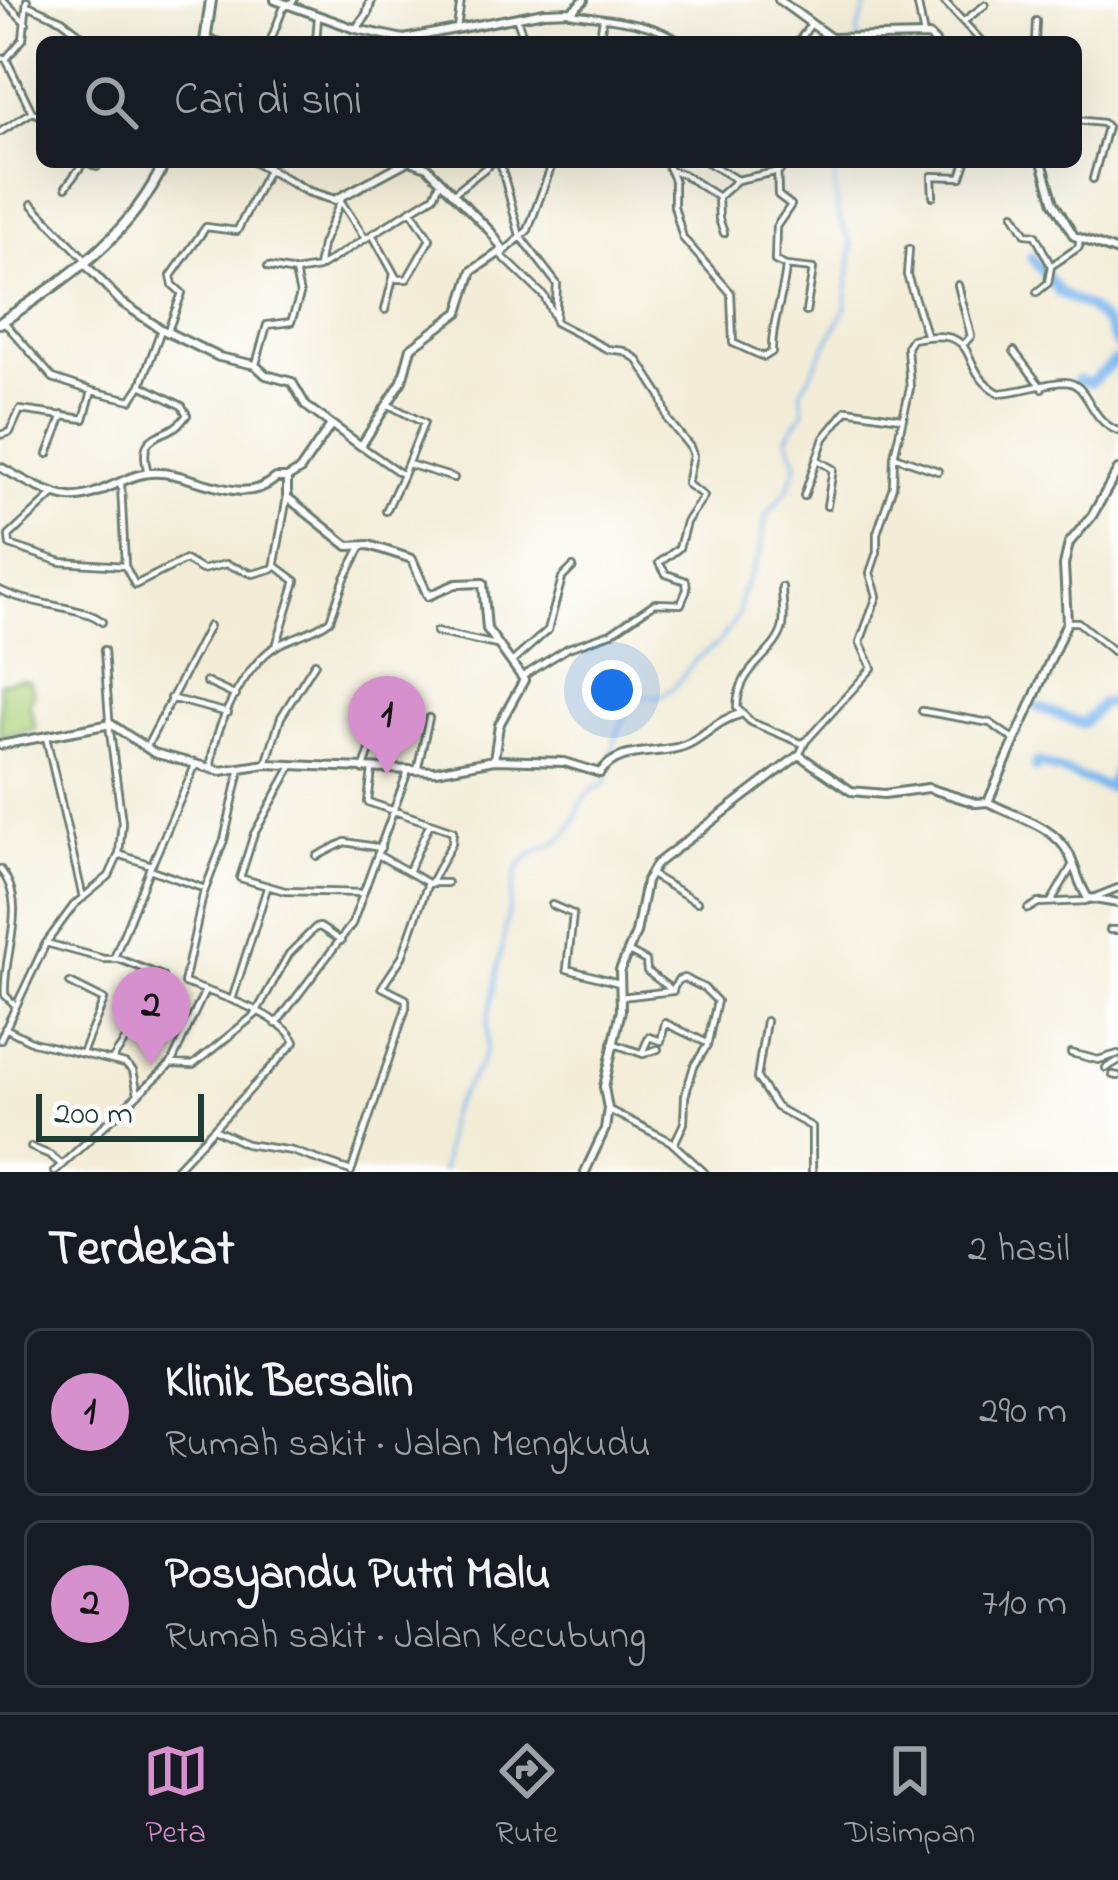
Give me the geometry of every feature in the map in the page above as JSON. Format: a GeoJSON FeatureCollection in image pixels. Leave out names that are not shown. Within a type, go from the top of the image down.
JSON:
{"type":"FeatureCollection","features":[{"type":"Feature","properties":{"kind":"main road"},"geometry":{"type":"LineString","coordinates":[[206,36],[211,0]]}},
{"type":"Feature","properties":{"kind":"main road"},"geometry":{"type":"LineString","coordinates":[[2,322],[87,264],[124,226],[161,168]]}},
{"type":"Feature","properties":{"kind":"street"},"geometry":{"type":"LineString","coordinates":[[3,0],[26,23]]}},
{"type":"Feature","properties":{"kind":"street"},"geometry":{"type":"LineString","coordinates":[[275,0],[385,36]]}},
{"type":"Feature","properties":{"kind":"street"},"geometry":{"type":"LineString","coordinates":[[356,29],[368,14],[371,0]]}},
{"type":"Feature","properties":{"kind":"street"},"geometry":{"type":"LineString","coordinates":[[457,28],[461,0]]}},
{"type":"Feature","properties":{"kind":"street"},"geometry":{"type":"LineString","coordinates":[[431,36],[572,11],[584,0]]}},
{"type":"Feature","properties":{"kind":"street"},"geometry":{"type":"LineString","coordinates":[[779,0],[828,36]]}},
{"type":"Feature","properties":{"kind":"street"},"geometry":{"type":"LineString","coordinates":[[917,0],[925,36]]}},
{"type":"Feature","properties":{"kind":"street"},"geometry":{"type":"LineString","coordinates":[[944,0],[977,36]]}},
{"type":"Feature","properties":{"kind":"street"},"geometry":{"type":"LineString","coordinates":[[36,114],[3,58],[20,45],[28,2],[71,25],[80,36]]}},
{"type":"Feature","properties":{"kind":"street"},"geometry":{"type":"LineString","coordinates":[[273,36],[290,3]]}},
{"type":"Feature","properties":{"kind":"street"},"geometry":{"type":"LineString","coordinates":[[964,21],[985,5]]}},
{"type":"Feature","properties":{"kind":"street"},"geometry":{"type":"LineString","coordinates":[[564,12],[671,36]]}},
{"type":"Feature","properties":{"kind":"street"},"geometry":{"type":"LineString","coordinates":[[317,36],[319,17]]}},
{"type":"Feature","properties":{"kind":"street"},"geometry":{"type":"LineString","coordinates":[[600,36],[603,19]]}},
{"type":"Feature","properties":{"kind":"street"},"geometry":{"type":"LineString","coordinates":[[517,20],[524,36]]}},
{"type":"Feature","properties":{"kind":"street"},"geometry":{"type":"LineString","coordinates":[[1035,36],[1036,21]]}},
{"type":"Feature","properties":{"kind":"street"},"geometry":{"type":"LineString","coordinates":[[803,36],[812,24]]}},
{"type":"Feature","properties":{"kind":"street"},"geometry":{"type":"LineString","coordinates":[[0,132],[32,112]]}},
{"type":"Feature","properties":{"kind":"street"},"geometry":{"type":"LineString","coordinates":[[1082,121],[1115,122]]}},
{"type":"Feature","properties":{"kind":"street"},"geometry":{"type":"LineString","coordinates":[[1093,179],[1106,124]]}},
{"type":"Feature","properties":{"kind":"street"},"geometry":{"type":"LineString","coordinates":[[66,187],[81,168]]}},
{"type":"Feature","properties":{"kind":"street"},"geometry":{"type":"LineString","coordinates":[[2,322],[52,378],[131,400],[182,293],[171,276],[206,227],[237,231],[269,168],[307,190],[340,200],[400,281],[407,279],[429,241],[411,210]]}},
{"type":"Feature","properties":{"kind":"street"},"geometry":{"type":"LineString","coordinates":[[318,268],[340,200],[399,168]]}},
{"type":"Feature","properties":{"kind":"street"},"geometry":{"type":"LineString","coordinates":[[430,168],[501,243],[501,255],[544,296],[554,318],[607,349],[637,359],[661,396],[668,420],[691,447],[687,484],[704,496],[686,522],[679,548],[658,563],[666,574],[686,581],[681,604],[655,604],[611,633],[568,648],[523,676]]}},
{"type":"Feature","properties":{"kind":"street"},"geometry":{"type":"LineString","coordinates":[[454,193],[488,168]]}},
{"type":"Feature","properties":{"kind":"street"},"geometry":{"type":"LineString","coordinates":[[498,168],[520,236],[555,280],[554,318]]}},
{"type":"Feature","properties":{"kind":"street"},"geometry":{"type":"LineString","coordinates":[[362,446],[402,381],[408,354],[418,341],[459,312],[474,268],[501,255],[532,224],[551,168]]}},
{"type":"Feature","properties":{"kind":"street"},"geometry":{"type":"LineString","coordinates":[[669,168],[680,230],[689,248],[731,293],[733,340],[764,358],[771,354],[786,266]]}},
{"type":"Feature","properties":{"kind":"street"},"geometry":{"type":"LineString","coordinates":[[717,168],[737,180]]}},
{"type":"Feature","properties":{"kind":"street"},"geometry":{"type":"LineString","coordinates":[[779,168],[778,195],[791,206],[776,227],[775,261],[813,269],[806,312]]}},
{"type":"Feature","properties":{"kind":"street"},"geometry":{"type":"LineString","coordinates":[[933,196],[932,176],[961,177],[963,168]]}},
{"type":"Feature","properties":{"kind":"street"},"geometry":{"type":"LineString","coordinates":[[1044,168],[1054,202],[1079,241],[1079,247],[1051,266]]}},
{"type":"Feature","properties":{"kind":"street"},"geometry":{"type":"LineString","coordinates":[[671,171],[718,197]]}},
{"type":"Feature","properties":{"kind":"street"},"geometry":{"type":"LineString","coordinates":[[724,233],[718,219],[718,197],[737,180],[780,171]]}},
{"type":"Feature","properties":{"kind":"street"},"geometry":{"type":"LineString","coordinates":[[268,267],[295,272],[318,268],[434,196],[440,183]]}},
{"type":"Feature","properties":{"kind":"street"},"geometry":{"type":"LineString","coordinates":[[32,204],[121,302],[164,331],[219,357],[256,365],[266,375],[292,382],[302,401],[403,476]]}},
{"type":"Feature","properties":{"kind":"street"},"geometry":{"type":"LineString","coordinates":[[1014,214],[1026,233],[1035,235],[1051,266],[1049,279],[1037,292]]}},
{"type":"Feature","properties":{"kind":"street"},"geometry":{"type":"LineString","coordinates":[[1079,241],[1118,252]]}},
{"type":"Feature","properties":{"kind":"street"},"geometry":{"type":"LineString","coordinates":[[909,249],[908,275],[927,337]]}},
{"type":"Feature","properties":{"kind":"street"},"geometry":{"type":"LineString","coordinates":[[256,365],[267,325],[291,322],[300,295],[295,272]]}},
{"type":"Feature","properties":{"kind":"street"},"geometry":{"type":"LineString","coordinates":[[385,310],[394,274]]}},
{"type":"Feature","properties":{"kind":"street"},"geometry":{"type":"LineString","coordinates":[[958,286],[970,336],[964,344]]}},
{"type":"Feature","properties":{"kind":"street"},"geometry":{"type":"LineString","coordinates":[[584,1172],[603,1138],[608,1109],[604,1087],[621,997],[620,970],[650,874],[661,858],[799,755],[806,741],[872,668],[860,642],[877,596],[870,573],[880,521],[892,494],[894,456],[910,388],[907,347],[915,336],[964,344]]}},
{"type":"Feature","properties":{"kind":"street"},"geometry":{"type":"LineString","coordinates":[[964,344],[973,367],[991,389],[999,393],[1063,382],[1088,396],[1098,420],[1118,431]]}},
{"type":"Feature","properties":{"kind":"street"},"geometry":{"type":"LineString","coordinates":[[1015,351],[1042,388]]}},
{"type":"Feature","properties":{"kind":"street"},"geometry":{"type":"LineString","coordinates":[[141,386],[187,412],[176,428],[147,444],[148,473]]}},
{"type":"Feature","properties":{"kind":"street"},"geometry":{"type":"LineString","coordinates":[[0,435],[10,432],[20,410],[86,417],[92,391]]}},
{"type":"Feature","properties":{"kind":"street"},"geometry":{"type":"LineString","coordinates":[[385,404],[424,423],[386,511]]}},
{"type":"Feature","properties":{"kind":"street"},"geometry":{"type":"LineString","coordinates":[[805,496],[829,430],[847,410],[902,418]]}},
{"type":"Feature","properties":{"kind":"street"},"geometry":{"type":"LineString","coordinates":[[48,454],[63,415]]}},
{"type":"Feature","properties":{"kind":"street"},"geometry":{"type":"LineString","coordinates":[[0,466],[55,493],[76,497],[148,473],[258,490],[301,470],[331,425]]}},
{"type":"Feature","properties":{"kind":"street"},"geometry":{"type":"LineString","coordinates":[[894,456],[938,471]]}},
{"type":"Feature","properties":{"kind":"street"},"geometry":{"type":"LineString","coordinates":[[817,460],[833,469],[827,506]]}},
{"type":"Feature","properties":{"kind":"street"},"geometry":{"type":"LineString","coordinates":[[408,464],[454,478]]}},
{"type":"Feature","properties":{"kind":"street"},"geometry":{"type":"LineString","coordinates":[[988,802],[1067,622],[1067,550],[1117,475]]}},
{"type":"Feature","properties":{"kind":"street"},"geometry":{"type":"LineString","coordinates":[[276,566],[287,478]]}},
{"type":"Feature","properties":{"kind":"street"},"geometry":{"type":"LineString","coordinates":[[121,482],[125,566],[135,585],[185,560],[202,571],[226,564],[253,574],[276,566]]}},
{"type":"Feature","properties":{"kind":"street"},"geometry":{"type":"LineString","coordinates":[[55,493],[9,536],[10,545],[61,562],[125,566]]}},
{"type":"Feature","properties":{"kind":"street"},"geometry":{"type":"LineString","coordinates":[[287,497],[348,546],[368,544],[412,559],[428,596],[456,584],[483,583],[485,623],[523,676],[499,725],[494,760]]}},
{"type":"Feature","properties":{"kind":"street"},"geometry":{"type":"LineString","coordinates":[[211,769],[217,734],[255,662],[275,646],[330,620],[361,547]]}},
{"type":"Feature","properties":{"kind":"street"},"geometry":{"type":"LineString","coordinates":[[275,646],[296,581],[276,566]]}},
{"type":"Feature","properties":{"kind":"street"},"geometry":{"type":"LineString","coordinates":[[513,661],[548,630],[555,596],[565,573],[573,567]]}},
{"type":"Feature","properties":{"kind":"street"},"geometry":{"type":"LineString","coordinates":[[740,714],[737,700],[743,679],[778,638],[784,623],[782,587]]}},
{"type":"Feature","properties":{"kind":"street"},"geometry":{"type":"LineString","coordinates":[[0,590],[26,602],[92,614],[102,622]]}},
{"type":"Feature","properties":{"kind":"street"},"geometry":{"type":"LineString","coordinates":[[1067,622],[1078,622],[1118,655]]}},
{"type":"Feature","properties":{"kind":"street"},"geometry":{"type":"LineString","coordinates":[[146,748],[209,626]]}},
{"type":"Feature","properties":{"kind":"street"},"geometry":{"type":"LineString","coordinates":[[436,632],[497,645]]}},
{"type":"Feature","properties":{"kind":"street"},"geometry":{"type":"LineString","coordinates":[[0,1040],[46,943],[83,898],[109,876],[118,854],[122,822],[104,650]]}},
{"type":"Feature","properties":{"kind":"street"},"geometry":{"type":"LineString","coordinates":[[266,764],[281,717],[315,663]]}},
{"type":"Feature","properties":{"kind":"street"},"geometry":{"type":"LineString","coordinates":[[206,682],[236,696]]}},
{"type":"Feature","properties":{"kind":"street"},"geometry":{"type":"LineString","coordinates":[[170,698],[228,713]]}},
{"type":"Feature","properties":{"kind":"street"},"geometry":{"type":"LineString","coordinates":[[214,1129],[246,1144],[292,1151],[351,1172],[406,1008],[406,999],[382,987],[402,957],[429,884],[454,835],[447,826],[368,802],[368,770],[389,698]]}},
{"type":"Feature","properties":{"kind":"street"},"geometry":{"type":"LineString","coordinates":[[922,711],[990,724],[1013,739]]}},
{"type":"Feature","properties":{"kind":"street"},"geometry":{"type":"LineString","coordinates":[[0,745],[111,724],[146,748],[211,769],[240,770],[266,764],[451,770],[494,760],[564,762],[598,773],[608,761],[685,745],[740,714],[806,741]]}},
{"type":"Feature","properties":{"kind":"street"},"geometry":{"type":"LineString","coordinates":[[276,1024],[352,924],[429,718]]}},
{"type":"Feature","properties":{"kind":"street"},"geometry":{"type":"LineString","coordinates":[[46,736],[83,898]]}},
{"type":"Feature","properties":{"kind":"street"},"geometry":{"type":"LineString","coordinates":[[799,755],[851,791],[884,794],[928,788],[976,803],[988,802],[1048,831],[1061,842],[1088,898]]}},
{"type":"Feature","properties":{"kind":"street"},"geometry":{"type":"LineString","coordinates":[[115,958],[196,766]]}},
{"type":"Feature","properties":{"kind":"street"},"geometry":{"type":"LineString","coordinates":[[292,766],[254,834],[240,876],[267,888],[363,893]]}},
{"type":"Feature","properties":{"kind":"street"},"geometry":{"type":"LineString","coordinates":[[173,1172],[293,1046],[294,1036],[257,1012],[184,983],[240,770]]}},
{"type":"Feature","properties":{"kind":"street"},"geometry":{"type":"LineString","coordinates":[[408,872],[430,822]]}},
{"type":"Feature","properties":{"kind":"street"},"geometry":{"type":"LineString","coordinates":[[317,856],[345,842],[379,852],[429,884],[447,883]]}},
{"type":"Feature","properties":{"kind":"street"},"geometry":{"type":"LineString","coordinates":[[118,854],[205,889]]}},
{"type":"Feature","properties":{"kind":"street"},"geometry":{"type":"LineString","coordinates":[[1051,902],[1073,865]]}},
{"type":"Feature","properties":{"kind":"street"},"geometry":{"type":"LineString","coordinates":[[0,869],[15,900],[3,958],[5,995],[15,1004]]}},
{"type":"Feature","properties":{"kind":"street"},"geometry":{"type":"LineString","coordinates":[[650,874],[695,902]]}},
{"type":"Feature","properties":{"kind":"street"},"geometry":{"type":"LineString","coordinates":[[232,1000],[267,888]]}},
{"type":"Feature","properties":{"kind":"street"},"geometry":{"type":"LineString","coordinates":[[1028,909],[1118,888]]}},
{"type":"Feature","properties":{"kind":"street"},"geometry":{"type":"LineString","coordinates":[[1088,898],[1118,903]]}},
{"type":"Feature","properties":{"kind":"street"},"geometry":{"type":"LineString","coordinates":[[552,905],[573,914],[567,969],[620,983]]}},
{"type":"Feature","properties":{"kind":"street"},"geometry":{"type":"LineString","coordinates":[[171,1064],[194,1065],[257,1012],[277,972],[307,936],[320,927],[341,941]]}},
{"type":"Feature","properties":{"kind":"street"},"geometry":{"type":"LineString","coordinates":[[296,938],[307,936]]}},
{"type":"Feature","properties":{"kind":"street"},"geometry":{"type":"LineString","coordinates":[[46,943],[115,958],[162,976],[152,1001],[112,1060]]}},
{"type":"Feature","properties":{"kind":"street"},"geometry":{"type":"LineString","coordinates":[[627,951],[646,961],[646,969],[673,991]]}},
{"type":"Feature","properties":{"kind":"street"},"geometry":{"type":"LineString","coordinates":[[673,991],[678,980],[687,979],[717,1001],[674,1144]]}},
{"type":"Feature","properties":{"kind":"street"},"geometry":{"type":"LineString","coordinates":[[70,983],[104,1000],[82,1053]]}},
{"type":"Feature","properties":{"kind":"street"},"geometry":{"type":"LineString","coordinates":[[54,1172],[171,1064],[205,990]]}},
{"type":"Feature","properties":{"kind":"street"},"geometry":{"type":"LineString","coordinates":[[621,997],[673,991]]}},
{"type":"Feature","properties":{"kind":"street"},"geometry":{"type":"LineString","coordinates":[[0,1016],[11,1014]]}},
{"type":"Feature","properties":{"kind":"street"},"geometry":{"type":"LineString","coordinates":[[766,1022],[757,1078],[776,1107],[811,1124],[812,1172]]}},
{"type":"Feature","properties":{"kind":"street"},"geometry":{"type":"LineString","coordinates":[[642,1053],[649,1037],[661,1041],[665,1023],[707,1043]]}},
{"type":"Feature","properties":{"kind":"street"},"geometry":{"type":"LineString","coordinates":[[5,1028],[33,1042],[112,1060],[133,1071],[139,1094]]}},
{"type":"Feature","properties":{"kind":"street"},"geometry":{"type":"LineString","coordinates":[[612,1043],[642,1053],[658,1049]]}},
{"type":"Feature","properties":{"kind":"street"},"geometry":{"type":"LineString","coordinates":[[1071,1053],[1098,1060],[1118,1057]]}},
{"type":"Feature","properties":{"kind":"street"},"geometry":{"type":"LineString","coordinates":[[1106,1069],[1118,1057]]}},
{"type":"Feature","properties":{"kind":"street"},"geometry":{"type":"LineString","coordinates":[[608,1109],[674,1144],[704,1172]]}},
{"type":"Feature","properties":{"kind":"street"},"geometry":{"type":"LineString","coordinates":[[31,1148],[62,1165]]}},
{"type":"Feature","properties":{"kind":"green space"},"geometry":{"type":"Polygon","coordinates":[[[29,681],[34,695],[29,704],[36,729],[0,737],[0,683],[29,681]]]}},
{"type":"Feature","properties":{"kind":"waterway"},"geometry":{"type":"LineString","coordinates":[[859,36],[869,0]]}},
{"type":"Feature","properties":{"kind":"waterway"},"geometry":{"type":"LineString","coordinates":[[611,758],[622,725],[642,696],[660,697],[674,687],[696,659],[719,643],[739,614],[741,594],[760,554],[766,516],[788,489],[797,465],[787,437],[804,411],[801,391],[845,310],[852,245],[839,218],[836,168]]}},
{"type":"Feature","properties":{"kind":"waterway"},"geometry":{"type":"LineString","coordinates":[[1031,257],[1060,293],[1089,308],[1106,324],[1118,347]]}},
{"type":"Feature","properties":{"kind":"waterway"},"geometry":{"type":"LineString","coordinates":[[1077,380],[1090,383],[1116,360]]}},
{"type":"Feature","properties":{"kind":"waterway"},"geometry":{"type":"LineString","coordinates":[[1037,707],[1083,724],[1101,704],[1118,701]]}},
{"type":"Feature","properties":{"kind":"waterway"},"geometry":{"type":"LineString","coordinates":[[1035,768],[1037,762],[1108,788],[1118,768]]}},
{"type":"Feature","properties":{"kind":"waterway"},"geometry":{"type":"LineString","coordinates":[[441,1172],[450,1114],[486,1051],[516,872],[534,853],[570,830],[582,801],[606,783],[609,767]]}},
{"type":"Feature","properties":{"kind":"place","name":"Klinik Bersalin"},"geometry":{"type":"Point","coordinates":[387,775]}},
{"type":"Feature","properties":{"kind":"place","name":"Posyandu Putri Malu"},"geometry":{"type":"Point","coordinates":[151,1066]}}]}
